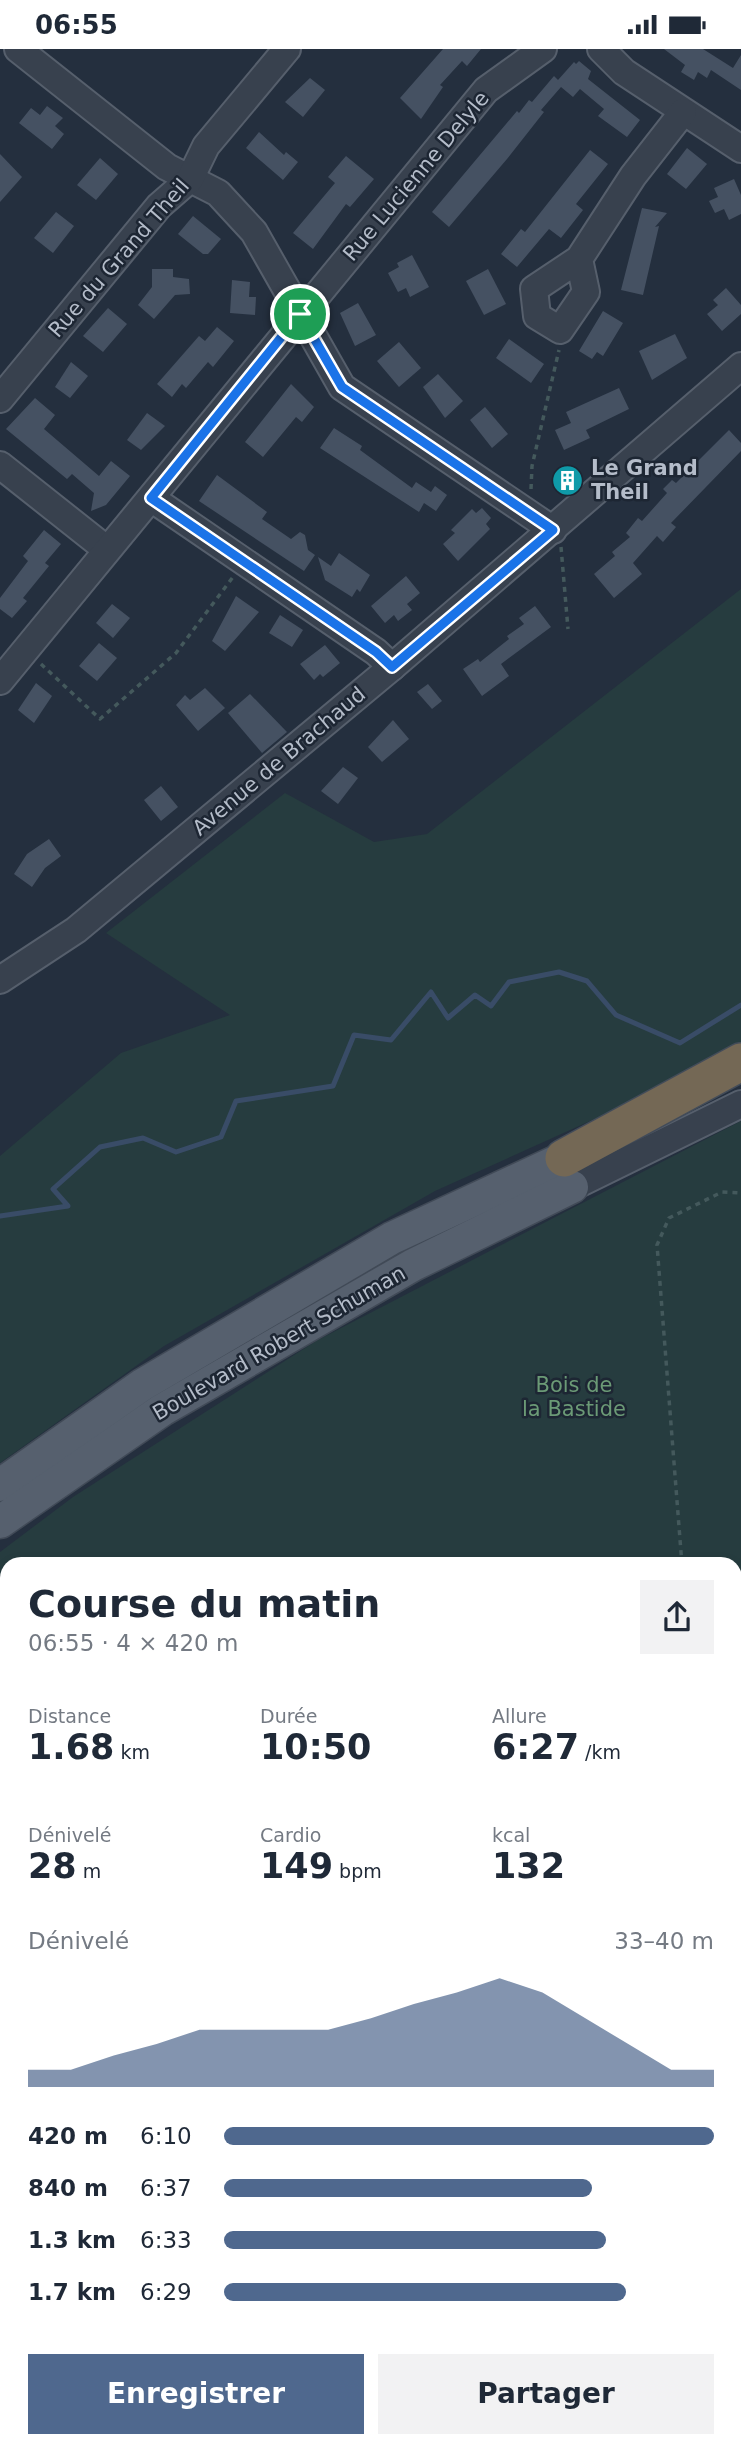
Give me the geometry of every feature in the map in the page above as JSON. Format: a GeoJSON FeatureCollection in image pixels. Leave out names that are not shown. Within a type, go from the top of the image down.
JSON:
{"type":"FeatureCollection","features":[{"type":"Feature","properties":{"kind":"highway"},"geometry":{"type":"LineString","coordinates":[[568,1172],[741,1062]]}},
{"type":"Feature","properties":{"kind":"main road","name":"Boulevard Robert Schuman"},"geometry":{"type":"LineString","coordinates":[[0,1485],[142,1385],[392,1238],[568,1172]]}},
{"type":"Feature","properties":{"kind":"main road","name":"Boulevard Robert Schuman"},"geometry":{"type":"LineString","coordinates":[[0,1522],[162,1410],[568,1172]]}},
{"type":"Feature","properties":{"kind":"street"},"geometry":{"type":"LineString","coordinates":[[18,49],[167,167],[218,193],[254,232],[342,387],[553,530]]}},
{"type":"Feature","properties":{"kind":"street","name":"Rue du Grand Theil"},"geometry":{"type":"LineString","coordinates":[[0,399],[159,206],[190,179],[206,146],[287,49]]}},
{"type":"Feature","properties":{"kind":"street","name":"Rue Lucienne Delyle"},"geometry":{"type":"LineString","coordinates":[[0,681],[486,90],[543,49]]}},
{"type":"Feature","properties":{"kind":"street"},"geometry":{"type":"LineString","coordinates":[[601,49],[624,72],[741,149]]}},
{"type":"Feature","properties":{"kind":"street"},"geometry":{"type":"LineString","coordinates":[[579,259],[586,292],[560,330],[537,316],[534,289],[579,259],[633,176],[683,112]]}},
{"type":"Feature","properties":{"kind":"street","name":"Avenue de Brachaud"},"geometry":{"type":"LineString","coordinates":[[0,980],[76,930],[392,667],[741,366]]}},
{"type":"Feature","properties":{"kind":"street"},"geometry":{"type":"LineString","coordinates":[[0,465],[106,549]]}},
{"type":"Feature","properties":{"kind":"street"},"geometry":{"type":"LineString","coordinates":[[151,498],[376,652],[392,667]]}},
{"type":"Feature","properties":{"kind":"street"},"geometry":{"type":"LineString","coordinates":[[568,1172],[741,1077]]}},
{"type":"Feature","properties":{"kind":"street"},"geometry":{"type":"LineString","coordinates":[[568,1172],[741,1104]]}},
{"type":"Feature","properties":{"kind":"path"},"geometry":{"type":"LineString","coordinates":[[531,493],[532,466],[561,344],[560,330]]}},
{"type":"Feature","properties":{"kind":"path"},"geometry":{"type":"LineString","coordinates":[[553,530],[561,546],[568,629]]}},
{"type":"Feature","properties":{"kind":"path"},"geometry":{"type":"LineString","coordinates":[[36,659],[100,719],[176,653],[239,570]]}},
{"type":"Feature","properties":{"kind":"path"},"geometry":{"type":"LineString","coordinates":[[681,1557],[656,1245],[669,1218],[722,1192],[741,1193]]}},
{"type":"Feature","properties":{"kind":"green space"},"geometry":{"type":"Polygon","coordinates":[[[741,589],[741,1053],[435,1191],[164,1346],[0,1463],[0,1156],[121,1053],[230,1015],[106,933],[285,793],[374,842],[427,834],[741,589]]]}},
{"type":"Feature","properties":{"kind":"green space","name":"Bois de la Bastide"},"geometry":{"type":"Polygon","coordinates":[[[741,1121],[741,1557],[0,1557],[0,1552],[73,1497],[316,1341],[741,1121]]]}},
{"type":"Feature","properties":{"kind":"building"},"geometry":{"type":"Polygon","coordinates":[[[443,49],[481,49],[467,66],[462,61],[440,85],[443,87],[421,119],[400,98],[443,49]]]}},
{"type":"Feature","properties":{"kind":"building"},"geometry":{"type":"Polygon","coordinates":[[[664,49],[703,49],[733,68],[741,55],[741,90],[711,70],[707,78],[698,72],[694,80],[681,72],[685,65],[664,49]]]}},
{"type":"Feature","properties":{"kind":"building"},"geometry":{"type":"Polygon","coordinates":[[[579,61],[591,71],[588,79],[640,120],[627,137],[598,116],[604,109],[580,89],[573,97],[561,87],[541,110],[544,112],[507,159],[449,227],[432,212],[517,111],[519,113],[529,100],[532,102],[554,76],[558,80],[574,62],[576,64],[579,61]]]}},
{"type":"Feature","properties":{"kind":"building"},"geometry":{"type":"Polygon","coordinates":[[[310,78],[325,90],[303,117],[285,102],[310,78]]]}},
{"type":"Feature","properties":{"kind":"building"},"geometry":{"type":"Polygon","coordinates":[[[47,106],[63,118],[55,126],[64,134],[52,149],[19,123],[31,108],[40,115],[47,106]]]}},
{"type":"Feature","properties":{"kind":"building"},"geometry":{"type":"Polygon","coordinates":[[[259,132],[284,155],[286,152],[298,162],[283,180],[246,148],[259,132]]]}},
{"type":"Feature","properties":{"kind":"building"},"geometry":{"type":"Polygon","coordinates":[[[687,148],[707,164],[686,189],[667,174],[687,148]]]}},
{"type":"Feature","properties":{"kind":"building"},"geometry":{"type":"Polygon","coordinates":[[[590,150],[608,164],[576,204],[583,210],[561,238],[549,229],[517,267],[501,254],[521,229],[525,232],[590,150]]]}},
{"type":"Feature","properties":{"kind":"building"},"geometry":{"type":"Polygon","coordinates":[[[0,154],[22,177],[0,202],[0,154]]]}},
{"type":"Feature","properties":{"kind":"building"},"geometry":{"type":"Polygon","coordinates":[[[346,156],[374,179],[350,207],[346,204],[313,249],[293,233],[335,183],[328,177],[346,156]]]}},
{"type":"Feature","properties":{"kind":"building"},"geometry":{"type":"Polygon","coordinates":[[[100,158],[118,174],[96,200],[77,185],[100,158]]]}},
{"type":"Feature","properties":{"kind":"building"},"geometry":{"type":"Polygon","coordinates":[[[734,179],[741,195],[741,214],[729,220],[724,209],[715,213],[709,201],[718,197],[714,188],[734,179]]]}},
{"type":"Feature","properties":{"kind":"building"},"geometry":{"type":"Polygon","coordinates":[[[642,208],[667,213],[655,227],[659,226],[643,295],[621,290],[642,208]]]}},
{"type":"Feature","properties":{"kind":"building"},"geometry":{"type":"Polygon","coordinates":[[[56,212],[74,226],[53,253],[34,238],[56,212]]]}},
{"type":"Feature","properties":{"kind":"building"},"geometry":{"type":"Polygon","coordinates":[[[193,216],[221,239],[208,254],[203,254],[178,234],[193,216]]]}},
{"type":"Feature","properties":{"kind":"building"},"geometry":{"type":"Polygon","coordinates":[[[412,255],[429,287],[410,297],[406,288],[398,292],[388,273],[399,267],[397,263],[412,255]]]}},
{"type":"Feature","properties":{"kind":"building"},"geometry":{"type":"Polygon","coordinates":[[[152,269],[173,269],[173,277],[189,279],[190,294],[175,295],[154,319],[138,305],[152,287],[152,269]]]}},
{"type":"Feature","properties":{"kind":"building"},"geometry":{"type":"Polygon","coordinates":[[[488,269],[506,304],[484,315],[466,281],[488,269]]]}},
{"type":"Feature","properties":{"kind":"building"},"geometry":{"type":"Polygon","coordinates":[[[232,280],[250,282],[249,297],[256,297],[255,315],[230,313],[232,280]]]}},
{"type":"Feature","properties":{"kind":"building"},"geometry":{"type":"Polygon","coordinates":[[[726,288],[741,305],[741,314],[722,331],[707,314],[718,305],[713,300],[726,288]]]}},
{"type":"Feature","properties":{"kind":"building"},"geometry":{"type":"Polygon","coordinates":[[[358,303],[376,335],[355,346],[340,313],[358,303]]]}},
{"type":"Feature","properties":{"kind":"building"},"geometry":{"type":"Polygon","coordinates":[[[108,308],[127,324],[103,352],[83,336],[108,308]]]}},
{"type":"Feature","properties":{"kind":"building"},"geometry":{"type":"Polygon","coordinates":[[[603,311],[623,323],[603,356],[597,352],[592,359],[579,351],[603,311]]]}},
{"type":"Feature","properties":{"kind":"building"},"geometry":{"type":"Polygon","coordinates":[[[217,327],[234,341],[213,367],[208,362],[186,388],[182,384],[172,397],[157,384],[199,336],[205,341],[217,327]]]}},
{"type":"Feature","properties":{"kind":"building"},"geometry":{"type":"Polygon","coordinates":[[[675,334],[687,358],[652,380],[639,351],[675,334]]]}},
{"type":"Feature","properties":{"kind":"building"},"geometry":{"type":"Polygon","coordinates":[[[509,339],[544,364],[531,383],[496,358],[509,339]]]}},
{"type":"Feature","properties":{"kind":"building"},"geometry":{"type":"Polygon","coordinates":[[[399,342],[421,368],[399,387],[377,361],[399,342]]]}},
{"type":"Feature","properties":{"kind":"building"},"geometry":{"type":"Polygon","coordinates":[[[71,362],[88,376],[70,398],[55,387],[71,362]]]}},
{"type":"Feature","properties":{"kind":"building"},"geometry":{"type":"Polygon","coordinates":[[[438,374],[463,401],[445,418],[423,387],[438,374]]]}},
{"type":"Feature","properties":{"kind":"building"},"geometry":{"type":"Polygon","coordinates":[[[291,384],[314,407],[302,422],[296,417],[263,457],[245,442],[291,384]]]}},
{"type":"Feature","properties":{"kind":"building"},"geometry":{"type":"Polygon","coordinates":[[[619,388],[629,409],[586,430],[590,438],[564,450],[555,430],[571,423],[566,412],[619,388]]]}},
{"type":"Feature","properties":{"kind":"building"},"geometry":{"type":"Polygon","coordinates":[[[35,398],[55,415],[44,429],[99,476],[111,461],[130,476],[106,505],[91,511],[94,493],[72,474],[67,479],[6,429],[35,398]]]}},
{"type":"Feature","properties":{"kind":"building"},"geometry":{"type":"Polygon","coordinates":[[[485,407],[508,434],[492,448],[470,420],[485,407]]]}},
{"type":"Feature","properties":{"kind":"building"},"geometry":{"type":"Polygon","coordinates":[[[147,413],[165,426],[141,450],[127,440],[147,413]]]}},
{"type":"Feature","properties":{"kind":"building"},"geometry":{"type":"Polygon","coordinates":[[[334,428],[362,446],[360,450],[412,488],[416,482],[431,492],[435,486],[447,495],[436,511],[424,503],[419,512],[320,448],[334,428]]]}},
{"type":"Feature","properties":{"kind":"building"},"geometry":{"type":"Polygon","coordinates":[[[729,430],[741,443],[741,451],[671,523],[676,527],[663,542],[657,536],[633,563],[642,574],[614,598],[594,574],[615,556],[612,552],[630,537],[626,533],[638,518],[642,521],[667,493],[663,489],[672,480],[676,483],[729,430]]]}},
{"type":"Feature","properties":{"kind":"building"},"geometry":{"type":"Polygon","coordinates":[[[217,475],[267,512],[262,519],[291,539],[300,532],[305,535],[308,550],[315,555],[304,571],[199,501],[217,475]]]}},
{"type":"Feature","properties":{"kind":"building"},"geometry":{"type":"Polygon","coordinates":[[[482,508],[491,518],[486,524],[490,529],[458,561],[443,544],[455,533],[451,530],[472,509],[476,513],[482,508]]]}},
{"type":"Feature","properties":{"kind":"building"},"geometry":{"type":"Polygon","coordinates":[[[44,530],[61,544],[45,563],[49,566],[23,598],[27,601],[12,618],[0,609],[0,598],[28,561],[23,556],[44,530]]]}},
{"type":"Feature","properties":{"kind":"building"},"geometry":{"type":"Polygon","coordinates":[[[339,553],[370,575],[360,592],[357,589],[352,597],[325,580],[318,557],[331,566],[339,553]]]}},
{"type":"Feature","properties":{"kind":"building"},"geometry":{"type":"Polygon","coordinates":[[[406,576],[420,593],[407,604],[412,610],[398,621],[394,615],[385,623],[371,606],[406,576]]]}},
{"type":"Feature","properties":{"kind":"building"},"geometry":{"type":"Polygon","coordinates":[[[236,596],[259,612],[225,651],[212,641],[236,596]]]}},
{"type":"Feature","properties":{"kind":"building"},"geometry":{"type":"Polygon","coordinates":[[[112,604],[130,618],[113,638],[96,623],[112,604]]]}},
{"type":"Feature","properties":{"kind":"building"},"geometry":{"type":"Polygon","coordinates":[[[535,606],[551,627],[501,664],[509,676],[482,696],[463,669],[478,659],[480,662],[509,639],[507,636],[524,624],[519,618],[535,606]]]}},
{"type":"Feature","properties":{"kind":"building"},"geometry":{"type":"Polygon","coordinates":[[[280,615],[303,630],[292,647],[269,633],[280,615]]]}},
{"type":"Feature","properties":{"kind":"building"},"geometry":{"type":"Polygon","coordinates":[[[99,643],[117,658],[97,681],[79,666],[99,643]]]}},
{"type":"Feature","properties":{"kind":"building"},"geometry":{"type":"Polygon","coordinates":[[[325,645],[340,663],[323,677],[320,674],[314,680],[300,664],[325,645]]]}},
{"type":"Feature","properties":{"kind":"building"},"geometry":{"type":"Polygon","coordinates":[[[36,683],[52,696],[34,723],[18,710],[36,683]]]}},
{"type":"Feature","properties":{"kind":"building"},"geometry":{"type":"Polygon","coordinates":[[[428,684],[442,701],[432,709],[417,692],[428,684]]]}},
{"type":"Feature","properties":{"kind":"building"},"geometry":{"type":"Polygon","coordinates":[[[205,688],[225,708],[198,731],[176,705],[185,695],[190,700],[205,688]]]}},
{"type":"Feature","properties":{"kind":"building"},"geometry":{"type":"Polygon","coordinates":[[[250,694],[287,732],[262,753],[228,713],[250,694]]]}},
{"type":"Feature","properties":{"kind":"building"},"geometry":{"type":"Polygon","coordinates":[[[393,720],[409,739],[382,762],[368,747],[393,720]]]}},
{"type":"Feature","properties":{"kind":"building"},"geometry":{"type":"Polygon","coordinates":[[[343,767],[358,778],[338,804],[321,791],[343,767]]]}},
{"type":"Feature","properties":{"kind":"building"},"geometry":{"type":"Polygon","coordinates":[[[161,786],[178,807],[161,821],[144,800],[161,786]]]}},
{"type":"Feature","properties":{"kind":"building"},"geometry":{"type":"Polygon","coordinates":[[[49,839],[61,856],[45,868],[32,887],[14,874],[27,854],[49,839]]]}},
{"type":"Feature","properties":{"kind":"waterway"},"geometry":{"type":"LineString","coordinates":[[0,1216],[68,1206],[53,1189],[100,1147],[143,1138],[176,1152],[221,1137],[236,1101],[333,1086],[354,1035],[391,1040],[431,992],[448,1018],[475,995],[491,1006],[509,982],[559,972],[587,981],[616,1015],[680,1043],[741,1005]]}},
{"type":"Feature","properties":{"kind":"place","name":"Le Grand Theil"},"geometry":{"type":"Point","coordinates":[568,480]}},
{"type":"Feature","properties":{"kind":"route"},"geometry":{"type":"LineString","coordinates":[[300,314],[342,387],[553,530],[392,667],[376,652],[151,498],[300,314]]}}]}
